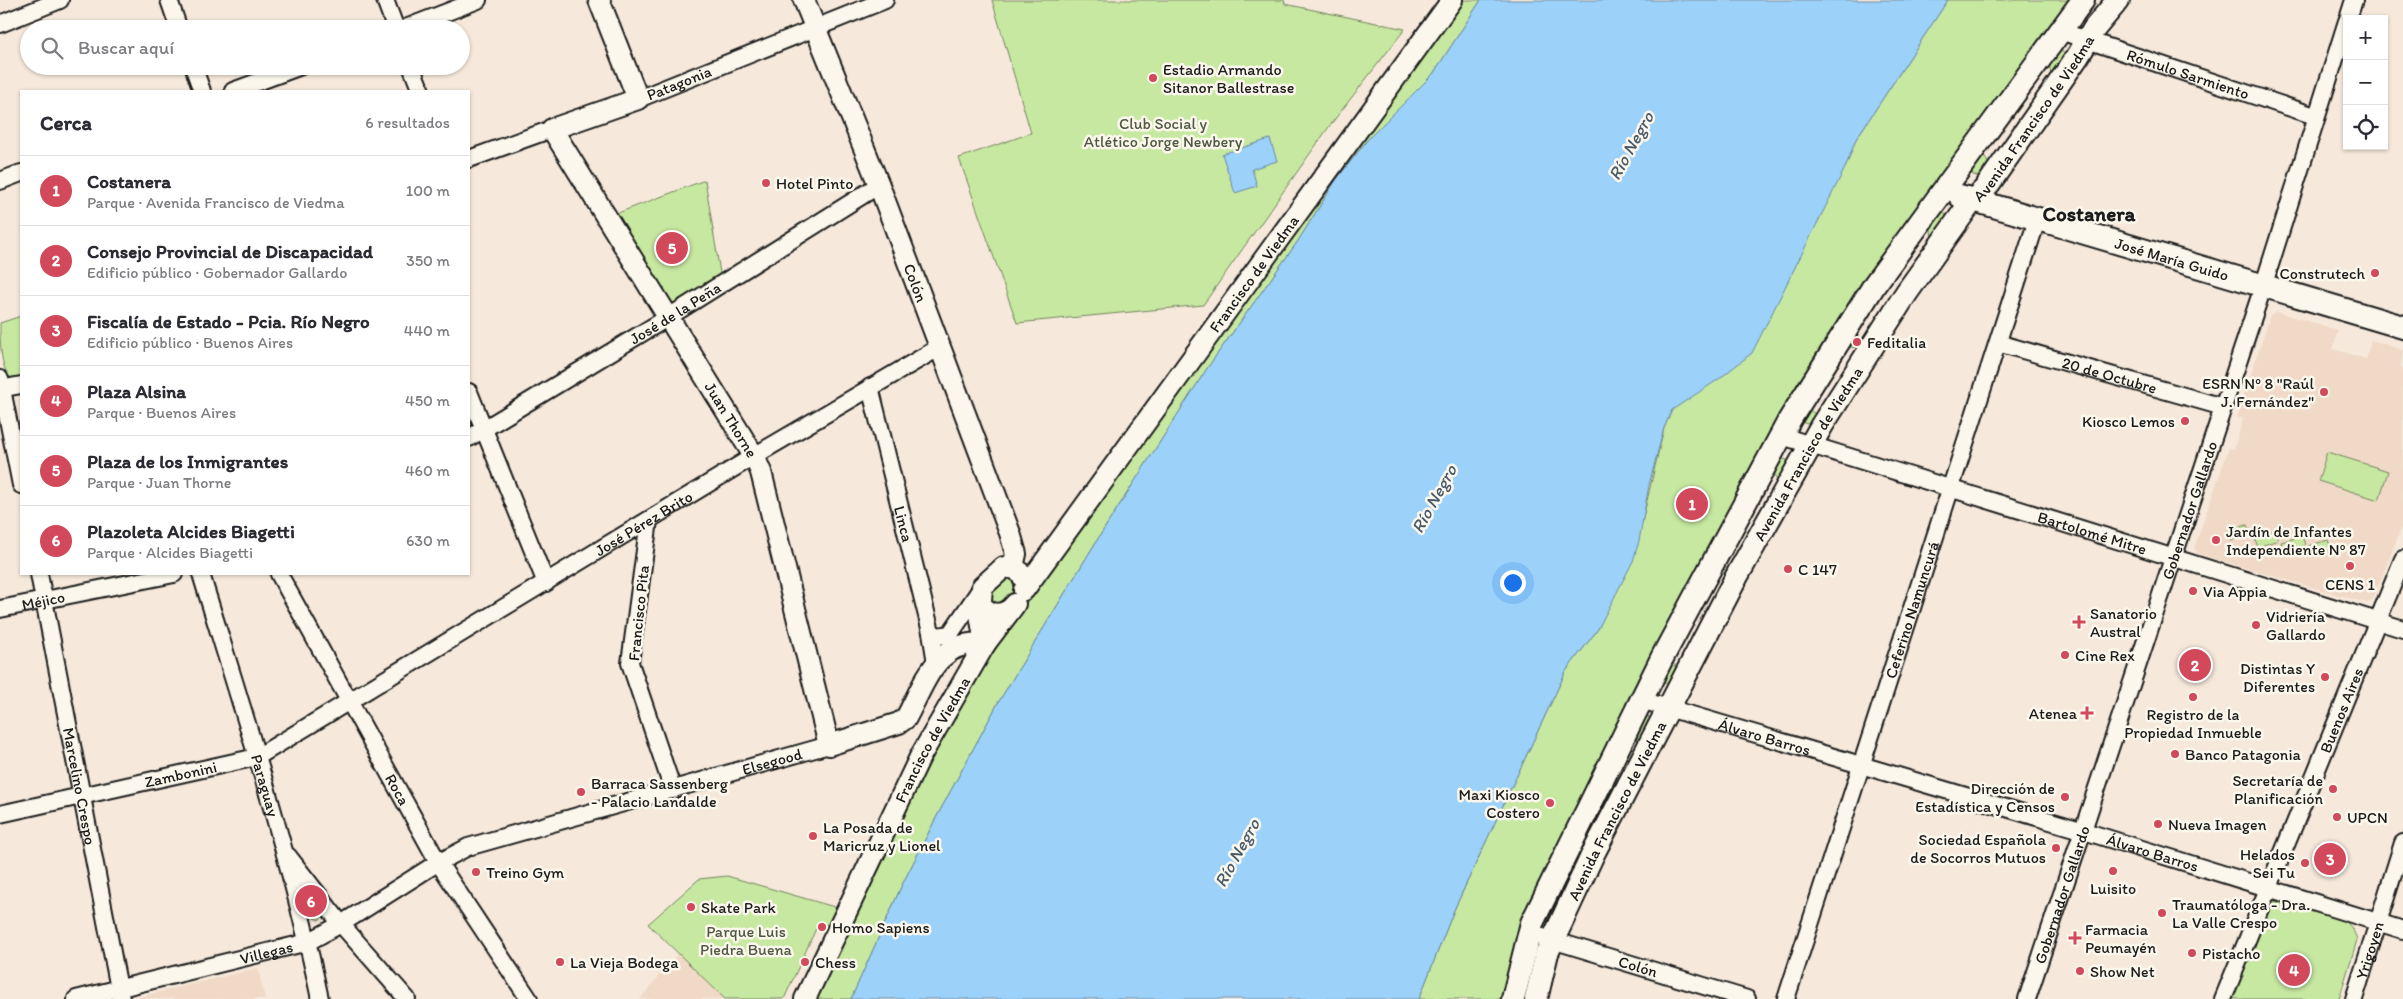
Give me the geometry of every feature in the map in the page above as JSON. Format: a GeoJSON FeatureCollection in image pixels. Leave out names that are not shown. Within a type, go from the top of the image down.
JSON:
{"type":"FeatureCollection","features":[{"type":"Feature","properties":{"kind":"main road","name":"Avenida Francisco de Viedma"},"geometry":{"type":"LineString","coordinates":[[1513,999],[1532,923],[1709,569],[1782,436],[1875,284],[2083,0]]}},
{"type":"Feature","properties":{"kind":"main road","name":"Avenida Francisco de Viedma"},"geometry":{"type":"LineString","coordinates":[[1536,999],[1547,953],[1593,854],[1738,574],[1822,425],[1907,292],[1973,201],[1985,189],[2087,41],[2118,0]]}},
{"type":"Feature","properties":{"kind":"main road","name":"José María Guido"},"geometry":{"type":"LineString","coordinates":[[1942,190],[1973,201],[2403,327]]}},
{"type":"Feature","properties":{"kind":"street"},"geometry":{"type":"LineString","coordinates":[[0,24],[60,0]]}},
{"type":"Feature","properties":{"kind":"street"},"geometry":{"type":"LineString","coordinates":[[169,0],[176,20]]}},
{"type":"Feature","properties":{"kind":"street"},"geometry":{"type":"LineString","coordinates":[[385,0],[393,20]]}},
{"type":"Feature","properties":{"kind":"street"},"geometry":{"type":"LineString","coordinates":[[426,20],[478,0]]}},
{"type":"Feature","properties":{"kind":"street"},"geometry":{"type":"LineString","coordinates":[[599,0],[638,99]]}},
{"type":"Feature","properties":{"kind":"street","name":"Colón"},"geometry":{"type":"LineString","coordinates":[[804,0],[879,185],[1010,533],[1016,554],[1015,568]]}},
{"type":"Feature","properties":{"kind":"street","name":"Patagonia"},"geometry":{"type":"LineString","coordinates":[[470,159],[638,99],[886,0]]}},
{"type":"Feature","properties":{"kind":"street","name":"Francisco de Viedma"},"geometry":{"type":"LineString","coordinates":[[805,999],[920,757],[985,644],[1452,0]]}},
{"type":"Feature","properties":{"kind":"street","name":"Gobernador Gallardo"},"geometry":{"type":"LineString","coordinates":[[2349,15],[2354,0]]}},
{"type":"Feature","properties":{"kind":"street","name":"Rómulo Sarmiento"},"geometry":{"type":"LineString","coordinates":[[2060,31],[2316,116]]}},
{"type":"Feature","properties":{"kind":"street","name":"Gobernador Gallardo"},"geometry":{"type":"LineString","coordinates":[[2027,999],[2263,287],[2343,32]]}},
{"type":"Feature","properties":{"kind":"street"},"geometry":{"type":"LineString","coordinates":[[196,75],[202,90]]}},
{"type":"Feature","properties":{"kind":"street"},"geometry":{"type":"LineString","coordinates":[[236,90],[277,75]]}},
{"type":"Feature","properties":{"kind":"street"},"geometry":{"type":"LineString","coordinates":[[415,75],[421,90]]}},
{"type":"Feature","properties":{"kind":"street","name":"Juan Thorne"},"geometry":{"type":"LineString","coordinates":[[552,129],[754,456],[761,472],[829,745]]}},
{"type":"Feature","properties":{"kind":"street"},"geometry":{"type":"LineString","coordinates":[[0,181],[20,173]]}},
{"type":"Feature","properties":{"kind":"street","name":"José de la Peña"},"geometry":{"type":"LineString","coordinates":[[470,437],[667,318],[879,185]]}},
{"type":"Feature","properties":{"kind":"street","name":"Ceferino Namuncurá"},"geometry":{"type":"LineString","coordinates":[[1786,999],[2037,220]]}},
{"type":"Feature","properties":{"kind":"street","name":"20 de Octubre"},"geometry":{"type":"LineString","coordinates":[[1998,343],[2223,407]]}},
{"type":"Feature","properties":{"kind":"street","name":"José Pérez Brito"},"geometry":{"type":"LineString","coordinates":[[349,702],[754,456],[940,346]]}},
{"type":"Feature","properties":{"kind":"street"},"geometry":{"type":"LineString","coordinates":[[20,385],[1,385],[20,480]]}},
{"type":"Feature","properties":{"kind":"street","name":"Linca"},"geometry":{"type":"LineString","coordinates":[[870,387],[931,632],[936,663]]}},
{"type":"Feature","properties":{"kind":"street"},"geometry":{"type":"LineString","coordinates":[[470,394],[546,582]]}},
{"type":"Feature","properties":{"kind":"street","name":"Bartolomé Mitre"},"geometry":{"type":"LineString","coordinates":[[1782,436],[2403,629]]}},
{"type":"Feature","properties":{"kind":"street","name":"Francisco Pita"},"geometry":{"type":"LineString","coordinates":[[649,520],[630,662],[673,790]]}},
{"type":"Feature","properties":{"kind":"street","name":"Francisco de Viedma"},"geometry":{"type":"LineString","coordinates":[[981,595],[998,570],[1004,567],[1015,568],[1054,547]]}},
{"type":"Feature","properties":{"kind":"street","name":"Buenos Aires"},"geometry":{"type":"LineString","coordinates":[[2223,999],[2270,889],[2403,558]]}},
{"type":"Feature","properties":{"kind":"street"},"geometry":{"type":"LineString","coordinates":[[1015,568],[1022,575],[1024,590]]}},
{"type":"Feature","properties":{"kind":"street","name":"Marcelino Crespo"},"geometry":{"type":"LineString","coordinates":[[39,575],[121,994]]}},
{"type":"Feature","properties":{"kind":"street","name":"Méjico"},"geometry":{"type":"LineString","coordinates":[[0,609],[169,575]]}},
{"type":"Feature","properties":{"kind":"street","name":"Paraguay"},"geometry":{"type":"LineString","coordinates":[[201,575],[284,850],[308,942],[320,999]]}},
{"type":"Feature","properties":{"kind":"street","name":"Roca"},"geometry":{"type":"LineString","coordinates":[[280,575],[438,862],[529,999]]}},
{"type":"Feature","properties":{"kind":"street"},"geometry":{"type":"LineString","coordinates":[[931,632],[938,636],[950,634],[981,595]]}},
{"type":"Feature","properties":{"kind":"street"},"geometry":{"type":"LineString","coordinates":[[981,595],[985,610],[1002,614],[1013,607]]}},
{"type":"Feature","properties":{"kind":"street"},"geometry":{"type":"LineString","coordinates":[[981,595],[980,624],[985,644]]}},
{"type":"Feature","properties":{"kind":"street","name":"Elsegood"},"geometry":{"type":"LineString","coordinates":[[438,862],[468,847],[899,724],[906,718],[936,663],[951,649],[966,643],[985,644]]}},
{"type":"Feature","properties":{"kind":"street","name":"Álvaro Barros"},"geometry":{"type":"LineString","coordinates":[[1642,700],[2084,831],[2403,930]]}},
{"type":"Feature","properties":{"kind":"street","name":"Zambonini"},"geometry":{"type":"LineString","coordinates":[[0,814],[257,757],[349,702]]}},
{"type":"Feature","properties":{"kind":"street","name":"Yrigoyen"},"geometry":{"type":"LineString","coordinates":[[2354,999],[2403,843]]}},
{"type":"Feature","properties":{"kind":"street"},"geometry":{"type":"LineString","coordinates":[[284,850],[341,924],[407,999]]}},
{"type":"Feature","properties":{"kind":"street","name":"Villegas"},"geometry":{"type":"LineString","coordinates":[[76,999],[121,994],[308,942],[341,924],[438,862]]}},
{"type":"Feature","properties":{"kind":"street","name":"Colón"},"geometry":{"type":"LineString","coordinates":[[1529,933],[1747,999]]}},
{"type":"Feature","properties":{"kind":"shaded area"},"geometry":{"type":"Polygon","coordinates":[[[2277,312],[2338,330],[2333,349],[2366,359],[2371,340],[2403,350],[2401,367],[2403,368],[2403,524],[2373,599],[2366,603],[2198,554],[2194,548],[2229,448],[2234,449],[2243,419],[2237,417],[2270,316],[2277,312]]]}},
{"type":"Feature","properties":{"kind":"shaded area"},"geometry":{"type":"Polygon","coordinates":[[[678,953],[725,999],[640,999],[678,953]]]}},
{"type":"Feature","properties":{"kind":"shaded area"},"geometry":{"type":"Polygon","coordinates":[[[258,968],[265,999],[137,999],[139,997],[258,968]]]}},
{"type":"Feature","properties":{"kind":"green space","name":"Club Social y Atlético Jorge Newbery"},"geometry":{"type":"Polygon","coordinates":[[[992,0],[1284,0],[1285,4],[1405,29],[1331,124],[1203,305],[1017,323],[959,158],[1031,133],[992,0]]]}},
{"type":"Feature","properties":{"kind":"green space"},"geometry":{"type":"Polygon","coordinates":[[[1463,0],[1481,0],[1433,74],[1368,139],[1336,180],[1298,241],[1208,367],[1099,537],[998,703],[935,820],[902,885],[851,999],[814,999],[929,758],[1017,609],[1463,0]]]}},
{"type":"Feature","properties":{"kind":"green space"},"geometry":{"type":"Polygon","coordinates":[[[1944,0],[2075,0],[1785,419],[1503,999],[1419,999],[1454,910],[1566,671],[1598,629],[1602,620],[1642,522],[1664,428],[1672,410],[1846,166],[1856,139],[1942,9],[1944,0]]]}},
{"type":"Feature","properties":{"kind":"green space"},"geometry":{"type":"Polygon","coordinates":[[[2056,49],[2062,51],[2066,57],[2052,82],[2049,62],[1983,154],[1991,168],[1980,177],[1973,175],[1970,169],[2056,49]]]}},
{"type":"Feature","properties":{"kind":"green space"},"geometry":{"type":"Polygon","coordinates":[[[705,180],[721,279],[671,307],[610,216],[705,180]]]}},
{"type":"Feature","properties":{"kind":"green space"},"geometry":{"type":"Polygon","coordinates":[[[1938,210],[1944,212],[1947,218],[1862,348],[1846,347],[1808,408],[1819,418],[1811,425],[1804,423],[1801,417],[1846,339],[1862,340],[1896,287],[1932,237],[1929,217],[1938,210]]]}},
{"type":"Feature","properties":{"kind":"green space"},"geometry":{"type":"Polygon","coordinates":[[[20,316],[20,377],[11,378],[7,374],[3,361],[0,323],[20,316]]]}},
{"type":"Feature","properties":{"kind":"green space"},"geometry":{"type":"Polygon","coordinates":[[[2327,452],[2388,471],[2379,500],[2318,481],[2327,452]]]}},
{"type":"Feature","properties":{"kind":"green space"},"geometry":{"type":"Polygon","coordinates":[[[1781,458],[1787,460],[1790,465],[1732,573],[1718,573],[1672,658],[1716,570],[1732,569],[1778,486],[1773,466],[1781,458]]]}},
{"type":"Feature","properties":{"kind":"green space"},"geometry":{"type":"Polygon","coordinates":[[[2247,525],[2251,534],[2230,541],[2227,531],[2247,525]]]}},
{"type":"Feature","properties":{"kind":"green space"},"geometry":{"type":"Polygon","coordinates":[[[2275,530],[2278,540],[2258,547],[2254,537],[2275,530]]]}},
{"type":"Feature","properties":{"kind":"green space"},"geometry":{"type":"Polygon","coordinates":[[[2302,536],[2305,545],[2284,552],[2281,542],[2302,536]]]}},
{"type":"Feature","properties":{"kind":"green space"},"geometry":{"type":"Polygon","coordinates":[[[2328,540],[2332,550],[2311,556],[2308,546],[2328,540]]]}},
{"type":"Feature","properties":{"kind":"green space"},"geometry":{"type":"Polygon","coordinates":[[[1006,573],[1016,583],[1013,594],[999,607],[988,603],[990,584],[1006,573]]]}},
{"type":"Feature","properties":{"kind":"green space"},"geometry":{"type":"Polygon","coordinates":[[[1672,658],[1678,676],[1671,684],[1665,683],[1662,678],[1672,658]]]}},
{"type":"Feature","properties":{"kind":"green space"},"geometry":{"type":"Polygon","coordinates":[[[1642,716],[1648,716],[1652,722],[1640,747],[1634,727],[1642,716]]]}},
{"type":"Feature","properties":{"kind":"green space"},"geometry":{"type":"Polygon","coordinates":[[[1636,754],[1588,852],[1576,853],[1553,902],[1558,918],[1551,923],[1544,919],[1602,792],[1618,788],[1636,754]]]}},
{"type":"Feature","properties":{"kind":"green space","name":"Parque Luis Piedra Buena"},"geometry":{"type":"Polygon","coordinates":[[[727,876],[838,908],[830,926],[819,922],[784,999],[725,999],[648,924],[699,879],[727,876]]]}},
{"type":"Feature","properties":{"kind":"green space"},"geometry":{"type":"Polygon","coordinates":[[[305,890],[324,914],[319,920],[312,917],[305,890]]]}},
{"type":"Feature","properties":{"kind":"green space"},"geometry":{"type":"Polygon","coordinates":[[[2273,901],[2341,918],[2351,928],[2357,940],[2339,999],[2228,999],[2268,903],[2273,901]]]}},
{"type":"Feature","properties":{"kind":"water","name":"Río Negro"},"geometry":{"type":"Polygon","coordinates":[[[1481,0],[1948,0],[1856,139],[1846,166],[1752,353],[1719,379],[1672,410],[1664,428],[1649,485],[1639,541],[1633,561],[1598,629],[1566,671],[1454,910],[1419,999],[851,999],[902,885],[935,820],[998,703],[1099,537],[1208,367],[1298,241],[1336,180],[1368,139],[1433,74],[1481,0]]]}},
{"type":"Feature","properties":{"kind":"water"},"geometry":{"type":"Polygon","coordinates":[[[1270,139],[1277,161],[1252,169],[1257,186],[1235,193],[1222,154],[1270,139]]]}},
{"type":"Feature","properties":{"kind":"place","name":"Estadio Armando Sitanor Ballestrase"},"geometry":{"type":"Point","coordinates":[1153,78]}},
{"type":"Feature","properties":{"kind":"place","name":"Hotel Pinto"},"geometry":{"type":"Point","coordinates":[766,183]}},
{"type":"Feature","properties":{"kind":"place","name":"Plaza de los Inmigrantes"},"geometry":{"type":"Point","coordinates":[672,248]}},
{"type":"Feature","properties":{"kind":"place","name":"Construtech"},"geometry":{"type":"Point","coordinates":[2375,273]}},
{"type":"Feature","properties":{"kind":"place","name":"Feditalia"},"geometry":{"type":"Point","coordinates":[1857,342]}},
{"type":"Feature","properties":{"kind":"place","name":"ESRN Nº 8 \"Raúl J. Fernández\""},"geometry":{"type":"Point","coordinates":[2324,392]}},
{"type":"Feature","properties":{"kind":"place","name":"Kiosco Lemos"},"geometry":{"type":"Point","coordinates":[2185,421]}},
{"type":"Feature","properties":{"kind":"place","name":"Costanera"},"geometry":{"type":"Point","coordinates":[1692,504]}},
{"type":"Feature","properties":{"kind":"place","name":"Jardín de Infantes Independiente Nº 87"},"geometry":{"type":"Point","coordinates":[2216,540]}},
{"type":"Feature","properties":{"kind":"place","name":"CENS 1"},"geometry":{"type":"Point","coordinates":[2350,566]}},
{"type":"Feature","properties":{"kind":"place","name":"C 147"},"geometry":{"type":"Point","coordinates":[1788,569]}},
{"type":"Feature","properties":{"kind":"place","name":"Via Appia"},"geometry":{"type":"Point","coordinates":[2193,591]}},
{"type":"Feature","properties":{"kind":"place","name":"Sanatorio Austral"},"geometry":{"type":"Point","coordinates":[2079,622]}},
{"type":"Feature","properties":{"kind":"place","name":"Vidriería Gallardo"},"geometry":{"type":"Point","coordinates":[2256,625]}},
{"type":"Feature","properties":{"kind":"place","name":"Cine Rex"},"geometry":{"type":"Point","coordinates":[2065,655]}},
{"type":"Feature","properties":{"kind":"place","name":"Consejo Provincial de Discapacidad"},"geometry":{"type":"Point","coordinates":[2195,665]}},
{"type":"Feature","properties":{"kind":"place","name":"Distintas Y Diferentes"},"geometry":{"type":"Point","coordinates":[2325,677]}},
{"type":"Feature","properties":{"kind":"place","name":"Registro de la Propiedad Inmueble"},"geometry":{"type":"Point","coordinates":[2193,697]}},
{"type":"Feature","properties":{"kind":"place","name":"Atenea"},"geometry":{"type":"Point","coordinates":[2087,713]}},
{"type":"Feature","properties":{"kind":"place","name":"Banco Patagonia"},"geometry":{"type":"Point","coordinates":[2175,754]}},
{"type":"Feature","properties":{"kind":"place","name":"Secretaría de Planificación"},"geometry":{"type":"Point","coordinates":[2333,789]}},
{"type":"Feature","properties":{"kind":"place","name":"Barraca Sassenberg - Palacio Landalde"},"geometry":{"type":"Point","coordinates":[581,792]}},
{"type":"Feature","properties":{"kind":"place","name":"Dirección de Estadística y Censos"},"geometry":{"type":"Point","coordinates":[2065,797]}},
{"type":"Feature","properties":{"kind":"place","name":"Maxi Kiosco Costero"},"geometry":{"type":"Point","coordinates":[1550,803]}},
{"type":"Feature","properties":{"kind":"place","name":"UPCN"},"geometry":{"type":"Point","coordinates":[2337,817]}},
{"type":"Feature","properties":{"kind":"place","name":"Nueva Imagen"},"geometry":{"type":"Point","coordinates":[2158,824]}},
{"type":"Feature","properties":{"kind":"place","name":"La Posada de Maricruz y Lionel"},"geometry":{"type":"Point","coordinates":[813,836]}},
{"type":"Feature","properties":{"kind":"place","name":"Sociedad Española de Socorros Mutuos"},"geometry":{"type":"Point","coordinates":[2056,848]}},
{"type":"Feature","properties":{"kind":"place","name":"Fiscalía de Estado - Pcia. Río Negro"},"geometry":{"type":"Point","coordinates":[2330,859]}},
{"type":"Feature","properties":{"kind":"place","name":"Helados Sei Tu"},"geometry":{"type":"Point","coordinates":[2305,863]}},
{"type":"Feature","properties":{"kind":"place","name":"Luisito"},"geometry":{"type":"Point","coordinates":[2113,871]}},
{"type":"Feature","properties":{"kind":"place","name":"Treino Gym"},"geometry":{"type":"Point","coordinates":[476,872]}},
{"type":"Feature","properties":{"kind":"place","name":"Plazoleta Alcides Biagetti"},"geometry":{"type":"Point","coordinates":[311,901]}},
{"type":"Feature","properties":{"kind":"place","name":"Skate Park"},"geometry":{"type":"Point","coordinates":[691,907]}},
{"type":"Feature","properties":{"kind":"place","name":"Traumatóloga - Dra. La Valle Crespo"},"geometry":{"type":"Point","coordinates":[2162,913]}},
{"type":"Feature","properties":{"kind":"place","name":"Homo Sapiens"},"geometry":{"type":"Point","coordinates":[822,927]}},
{"type":"Feature","properties":{"kind":"place","name":"Farmacia Peumayén"},"geometry":{"type":"Point","coordinates":[2075,938]}},
{"type":"Feature","properties":{"kind":"place","name":"Pistacho"},"geometry":{"type":"Point","coordinates":[2192,953]}},
{"type":"Feature","properties":{"kind":"place","name":"La Vieja Bodega"},"geometry":{"type":"Point","coordinates":[560,962]}},
{"type":"Feature","properties":{"kind":"place","name":"Chess"},"geometry":{"type":"Point","coordinates":[805,962]}},
{"type":"Feature","properties":{"kind":"place","name":"Plaza Alsina"},"geometry":{"type":"Point","coordinates":[2294,970]}},
{"type":"Feature","properties":{"kind":"place","name":"Show Net"},"geometry":{"type":"Point","coordinates":[2080,971]}},
{"type":"Feature","properties":{"kind":"district","name":"Costanera"},"geometry":{"type":"Point","coordinates":[2089,214]}}]}
